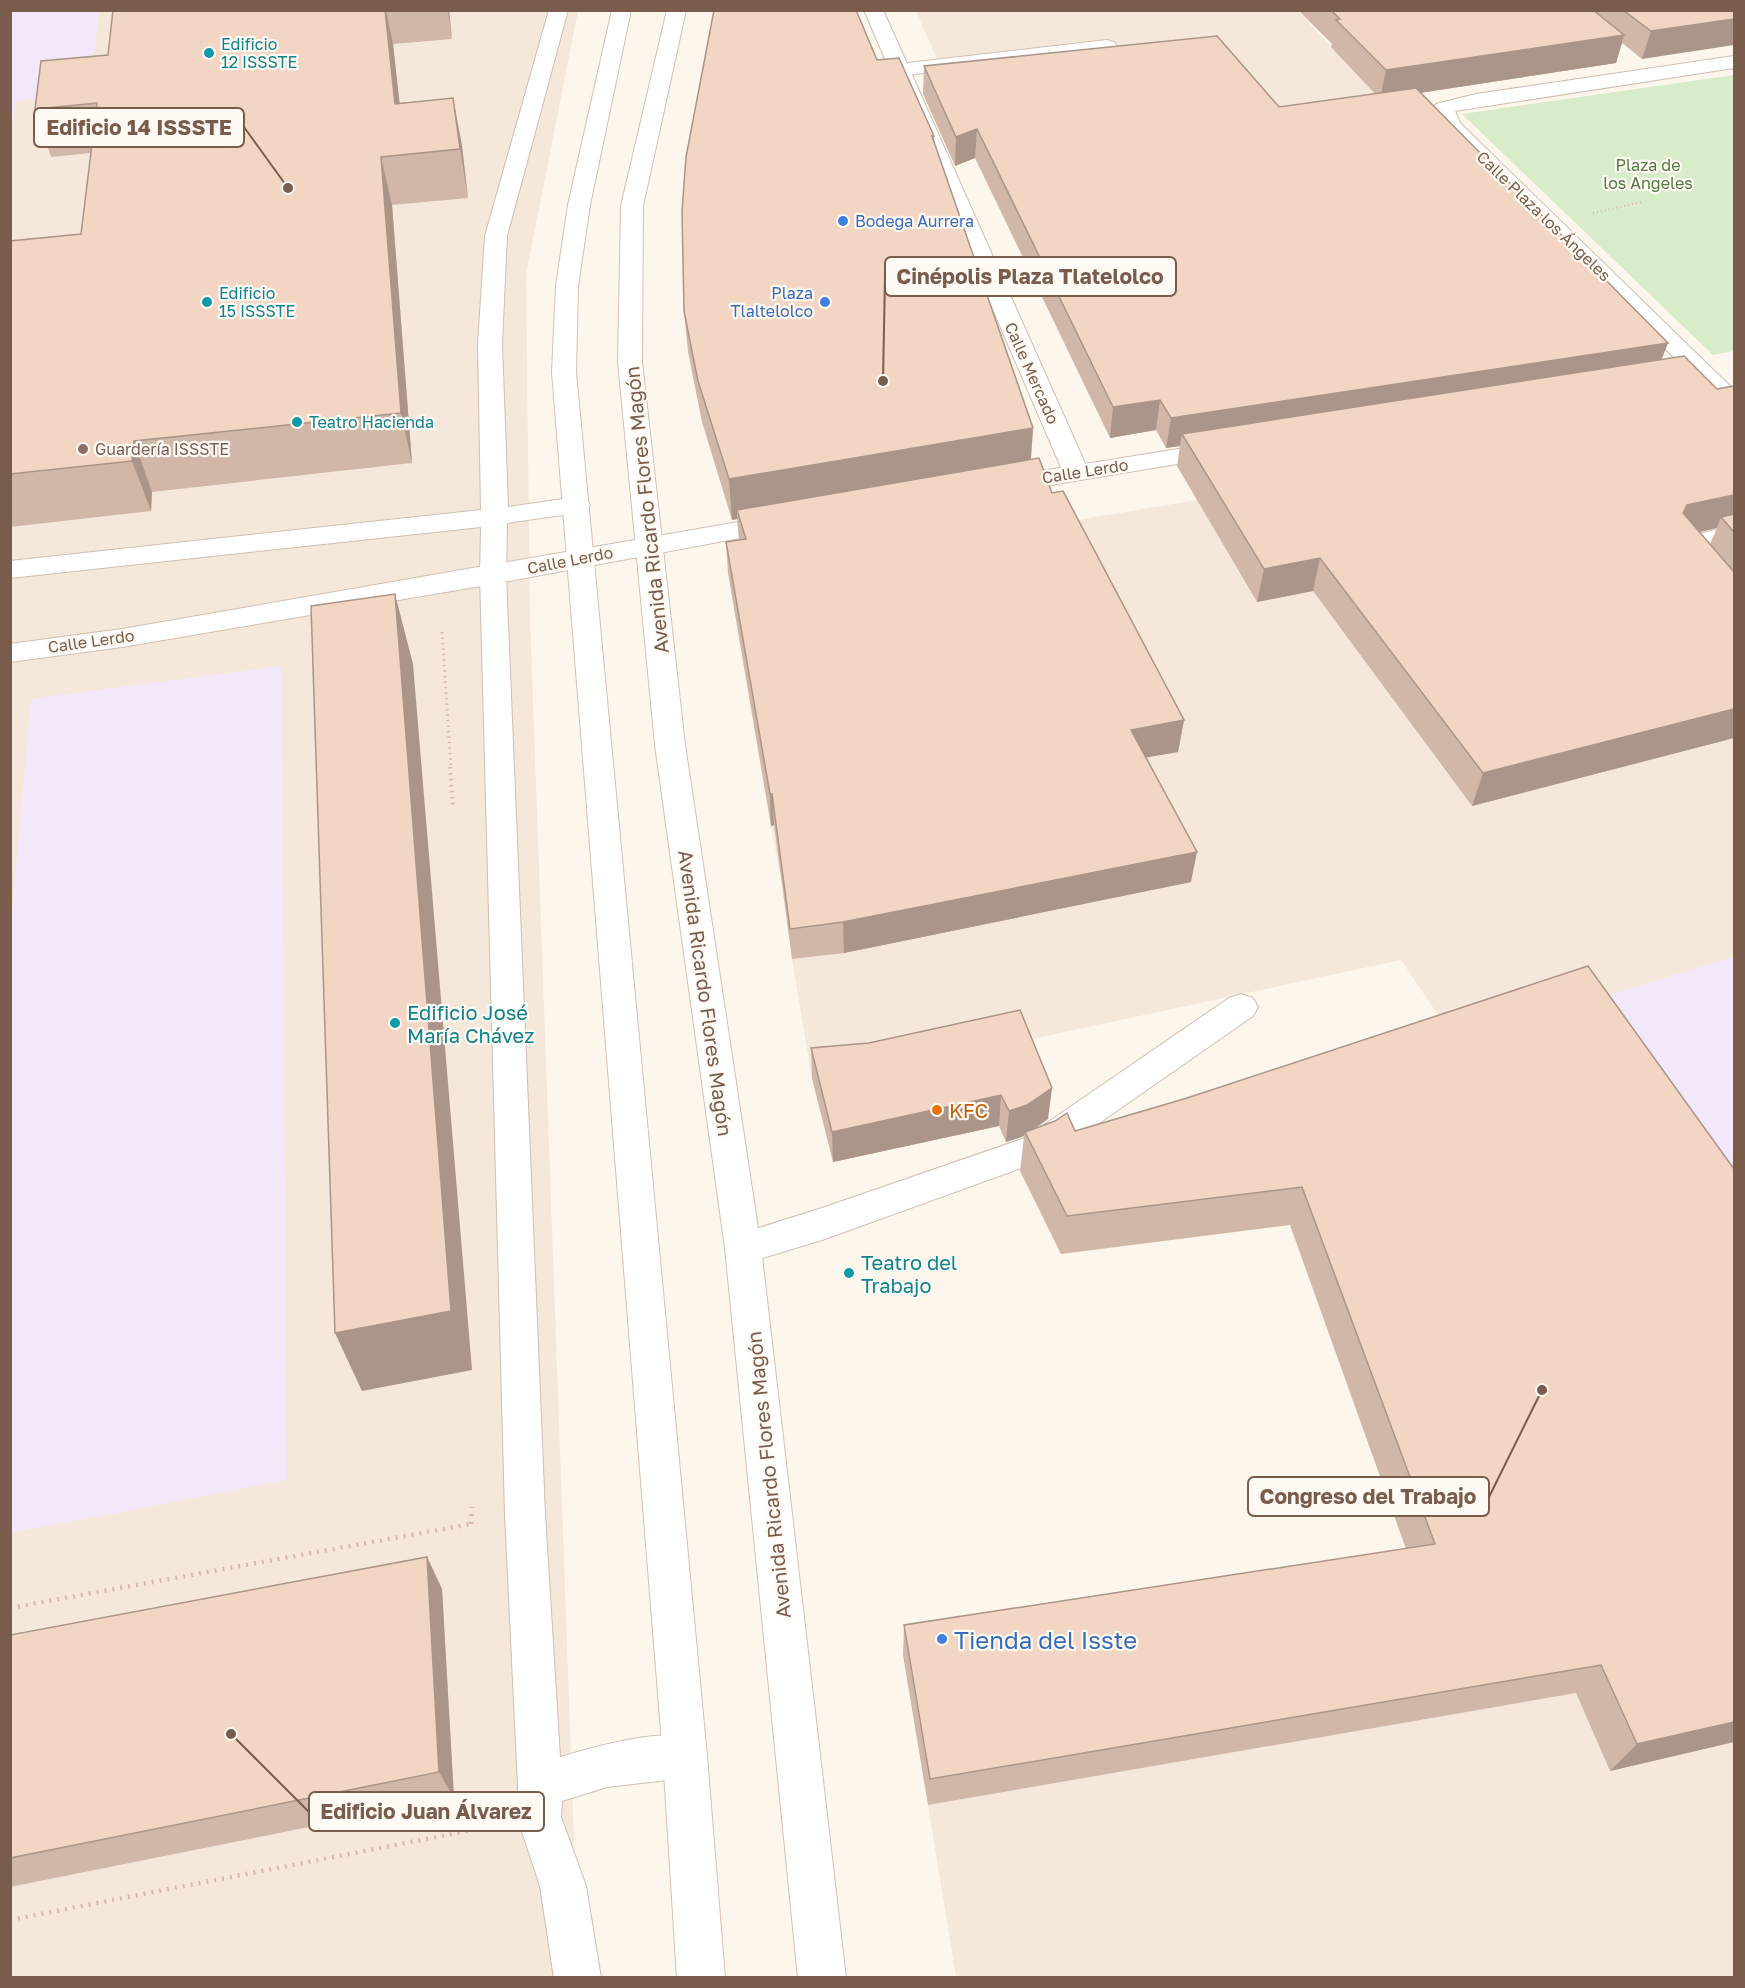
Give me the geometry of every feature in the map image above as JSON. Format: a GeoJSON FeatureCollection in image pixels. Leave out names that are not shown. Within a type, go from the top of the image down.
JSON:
{"type":"FeatureCollection","features":[{"type":"Feature","properties":{"kind":"main road"},"geometry":{"type":"LineString","coordinates":[[559,10],[496,236],[490,344],[495,517],[493,575],[525,1514],[539,1802],[563,1886],[578,1977]]}},
{"type":"Feature","properties":{"kind":"main road"},"geometry":{"type":"LineString","coordinates":[[622,10],[579,205],[567,286],[564,372],[578,505],[685,1756],[701,1977]]}},
{"type":"Feature","properties":{"kind":"main road","name":"Avenida Ricardo Flores Magón"},"geometry":{"type":"LineString","coordinates":[[677,10],[632,206],[630,362],[670,745],[743,1248],[822,1977]]}},
{"type":"Feature","properties":{"kind":"main road","name":"Calle Mercado"},"geometry":{"type":"LineString","coordinates":[[873,10],[1076,472]]}},
{"type":"Feature","properties":{"kind":"main road"},"geometry":{"type":"LineString","coordinates":[[972,39],[979,60]]}},
{"type":"Feature","properties":{"kind":"main road"},"geometry":{"type":"LineString","coordinates":[[899,70],[1107,46]]}},
{"type":"Feature","properties":{"kind":"main road"},"geometry":{"type":"LineString","coordinates":[[1628,60],[1646,75]]}},
{"type":"Feature","properties":{"kind":"main road","name":"Calle Plaza los Ángeles"},"geometry":{"type":"LineString","coordinates":[[1706,375],[1451,126],[1443,108],[1476,100],[1734,62]]}},
{"type":"Feature","properties":{"kind":"main road"},"geometry":{"type":"LineString","coordinates":[[1671,381],[1734,371]]}},
{"type":"Feature","properties":{"kind":"main road"},"geometry":{"type":"LineString","coordinates":[[1706,375],[1734,403]]}},
{"type":"Feature","properties":{"kind":"main road","name":"Calle Lerdo"},"geometry":{"type":"LineString","coordinates":[[983,488],[1251,445]]}},
{"type":"Feature","properties":{"kind":"main road"},"geometry":{"type":"LineString","coordinates":[[10,570],[495,517],[578,505]]}},
{"type":"Feature","properties":{"kind":"main road","name":"Calle Lerdo"},"geometry":{"type":"LineString","coordinates":[[10,653],[122,638],[810,518]]}},
{"type":"Feature","properties":{"kind":"main road"},"geometry":{"type":"LineString","coordinates":[[1706,568],[1684,545],[1734,534]]}},
{"type":"Feature","properties":{"kind":"main road"},"geometry":{"type":"LineString","coordinates":[[743,1248],[822,1224],[1037,1148],[1242,1007]]}},
{"type":"Feature","properties":{"kind":"main road"},"geometry":{"type":"LineString","coordinates":[[539,1802],[607,1766],[685,1756]]}},
{"type":"Feature","properties":{"kind":"path"},"geometry":{"type":"LineString","coordinates":[[1589,214],[1642,202]]}},
{"type":"Feature","properties":{"kind":"path"},"geometry":{"type":"LineString","coordinates":[[10,1608],[525,1514]]}},
{"type":"Feature","properties":{"kind":"path"},"geometry":{"type":"LineString","coordinates":[[10,1920],[539,1802]]}},
{"type":"Feature","properties":{"kind":"shaded area"},"geometry":{"type":"Polygon","coordinates":[[[11,11],[578,11],[526,275],[530,618],[579,1977],[11,1978],[11,11]]]}},
{"type":"Feature","properties":{"kind":"shaded area"},"geometry":{"type":"Polygon","coordinates":[[[11,11],[99,11],[90,94],[16,101],[11,137],[11,11]]]}},
{"type":"Feature","properties":{"kind":"shaded area"},"geometry":{"type":"Polygon","coordinates":[[[916,11],[1298,11],[1379,99],[1410,117],[951,91],[916,11]]]}},
{"type":"Feature","properties":{"kind":"shaded area"},"geometry":{"type":"Polygon","coordinates":[[[1197,500],[1257,602],[1313,591],[1472,806],[1734,738],[1734,957],[1457,1043],[1401,960],[869,1074],[812,1079],[792,959],[813,866],[780,874],[771,826],[1178,752],[1060,523],[1197,500]]]}},
{"type":"Feature","properties":{"kind":"shaded area"},"geometry":{"type":"Polygon","coordinates":[[[281,666],[287,1480],[11,1533],[10,934],[31,699],[281,666]]]}},
{"type":"Feature","properties":{"kind":"shaded area"},"geometry":{"type":"Polygon","coordinates":[[[1734,957],[1734,1243],[1569,1007],[1734,957]]]}},
{"type":"Feature","properties":{"kind":"shaded area"},"geometry":{"type":"Polygon","coordinates":[[[1576,1693],[1610,1771],[1734,1742],[1734,1977],[956,1977],[928,1805],[1576,1693]]]}},
{"type":"Feature","properties":{"kind":"green space","name":"Plaza de los Angeles"},"geometry":{"type":"Polygon","coordinates":[[[1734,75],[1734,351],[1713,355],[1462,114],[1734,75]]]}},
{"type":"Feature","properties":{"kind":"building"},"geometry":{"type":"Polygon","coordinates":[[[113,10],[385,10],[395,104],[453,98],[460,149],[381,157],[401,413],[134,441],[132,461],[10,474],[10,241],[81,234],[97,103],[35,109],[41,61],[108,55],[113,10]]]}},
{"type":"Feature","properties":{"kind":"building","name":"Plaza Tlaltelolco"},"geometry":{"type":"Polygon","coordinates":[[[714,10],[856,10],[877,60],[899,58],[934,136],[932,136],[1033,428],[729,479],[698,381],[684,311],[682,211],[686,157],[714,10]]]}},
{"type":"Feature","properties":{"kind":"building"},"geometry":{"type":"Polygon","coordinates":[[[1331,10],[1593,10],[1624,35],[1386,70],[1336,20],[1340,19],[1331,10]]]}},
{"type":"Feature","properties":{"kind":"building"},"geometry":{"type":"Polygon","coordinates":[[[1623,10],[1734,10],[1734,19],[1651,31],[1623,10]]]}},
{"type":"Feature","properties":{"kind":"building"},"geometry":{"type":"Polygon","coordinates":[[[1217,36],[1279,107],[1416,88],[1668,343],[1171,418],[1160,400],[1113,407],[977,129],[956,137],[924,66],[1217,36]]]}},
{"type":"Feature","properties":{"kind":"building"},"geometry":{"type":"Polygon","coordinates":[[[1684,356],[1717,389],[1734,386],[1734,495],[1687,505],[1683,513],[1734,572],[1734,709],[1483,773],[1320,558],[1264,569],[1182,434],[1684,356]]]}},
{"type":"Feature","properties":{"kind":"building"},"geometry":{"type":"Polygon","coordinates":[[[1039,458],[1052,493],[1063,491],[1184,720],[1131,730],[1197,852],[843,922],[790,929],[772,794],[770,794],[726,542],[746,539],[737,510],[1039,458]]]}},
{"type":"Feature","properties":{"kind":"building"},"geometry":{"type":"Polygon","coordinates":[[[1734,514],[1734,532],[1721,517],[1734,514]]]}},
{"type":"Feature","properties":{"kind":"building","name":"Edificio José María Chávez"},"geometry":{"type":"Polygon","coordinates":[[[395,594],[451,1311],[335,1333],[311,606],[395,594]]]}},
{"type":"Feature","properties":{"kind":"building"},"geometry":{"type":"Polygon","coordinates":[[[1588,966],[1734,1169],[1734,1722],[1637,1744],[1601,1665],[930,1779],[904,1625],[1435,1544],[1302,1187],[1067,1216],[1025,1132],[1055,1121],[1067,1113],[1075,1131],[1187,1098],[1588,966]]]}},
{"type":"Feature","properties":{"kind":"building"},"geometry":{"type":"Polygon","coordinates":[[[1020,1010],[1052,1088],[1027,1105],[1009,1111],[1001,1095],[832,1132],[811,1048],[869,1043],[1020,1010]]]}},
{"type":"Feature","properties":{"kind":"building"},"geometry":{"type":"Polygon","coordinates":[[[427,1557],[439,1772],[10,1858],[10,1635],[427,1557]]]}},
{"type":"Feature","properties":{"kind":"place","name":"Edificio 12 ISSSTE"},"geometry":{"type":"Point","coordinates":[209,53]}},
{"type":"Feature","properties":{"kind":"place","name":"Edificio 14 ISSSTE"},"geometry":{"type":"Point","coordinates":[288,188]}},
{"type":"Feature","properties":{"kind":"place","name":"Bodega Aurrera"},"geometry":{"type":"Point","coordinates":[843,221]}},
{"type":"Feature","properties":{"kind":"place","name":"Edificio 15 ISSSTE"},"geometry":{"type":"Point","coordinates":[207,302]}},
{"type":"Feature","properties":{"kind":"place","name":"Plaza Tlaltelolco"},"geometry":{"type":"Point","coordinates":[825,302]}},
{"type":"Feature","properties":{"kind":"place","name":"Cinépolis Plaza Tlatelolco"},"geometry":{"type":"Point","coordinates":[883,381]}},
{"type":"Feature","properties":{"kind":"place","name":"Teatro Hacienda"},"geometry":{"type":"Point","coordinates":[297,422]}},
{"type":"Feature","properties":{"kind":"place","name":"Guardería ISSSTE"},"geometry":{"type":"Point","coordinates":[83,449]}},
{"type":"Feature","properties":{"kind":"place","name":"Edificio José María Chávez"},"geometry":{"type":"Point","coordinates":[395,1023]}},
{"type":"Feature","properties":{"kind":"place","name":"KFC"},"geometry":{"type":"Point","coordinates":[937,1110]}},
{"type":"Feature","properties":{"kind":"place","name":"Teatro del Trabajo"},"geometry":{"type":"Point","coordinates":[849,1273]}},
{"type":"Feature","properties":{"kind":"place","name":"Congreso del Trabajo"},"geometry":{"type":"Point","coordinates":[1542,1390]}},
{"type":"Feature","properties":{"kind":"place","name":"Tienda del Isste"},"geometry":{"type":"Point","coordinates":[942,1639]}},
{"type":"Feature","properties":{"kind":"place","name":"Edificio Juan Álvarez"},"geometry":{"type":"Point","coordinates":[231,1734]}}]}
